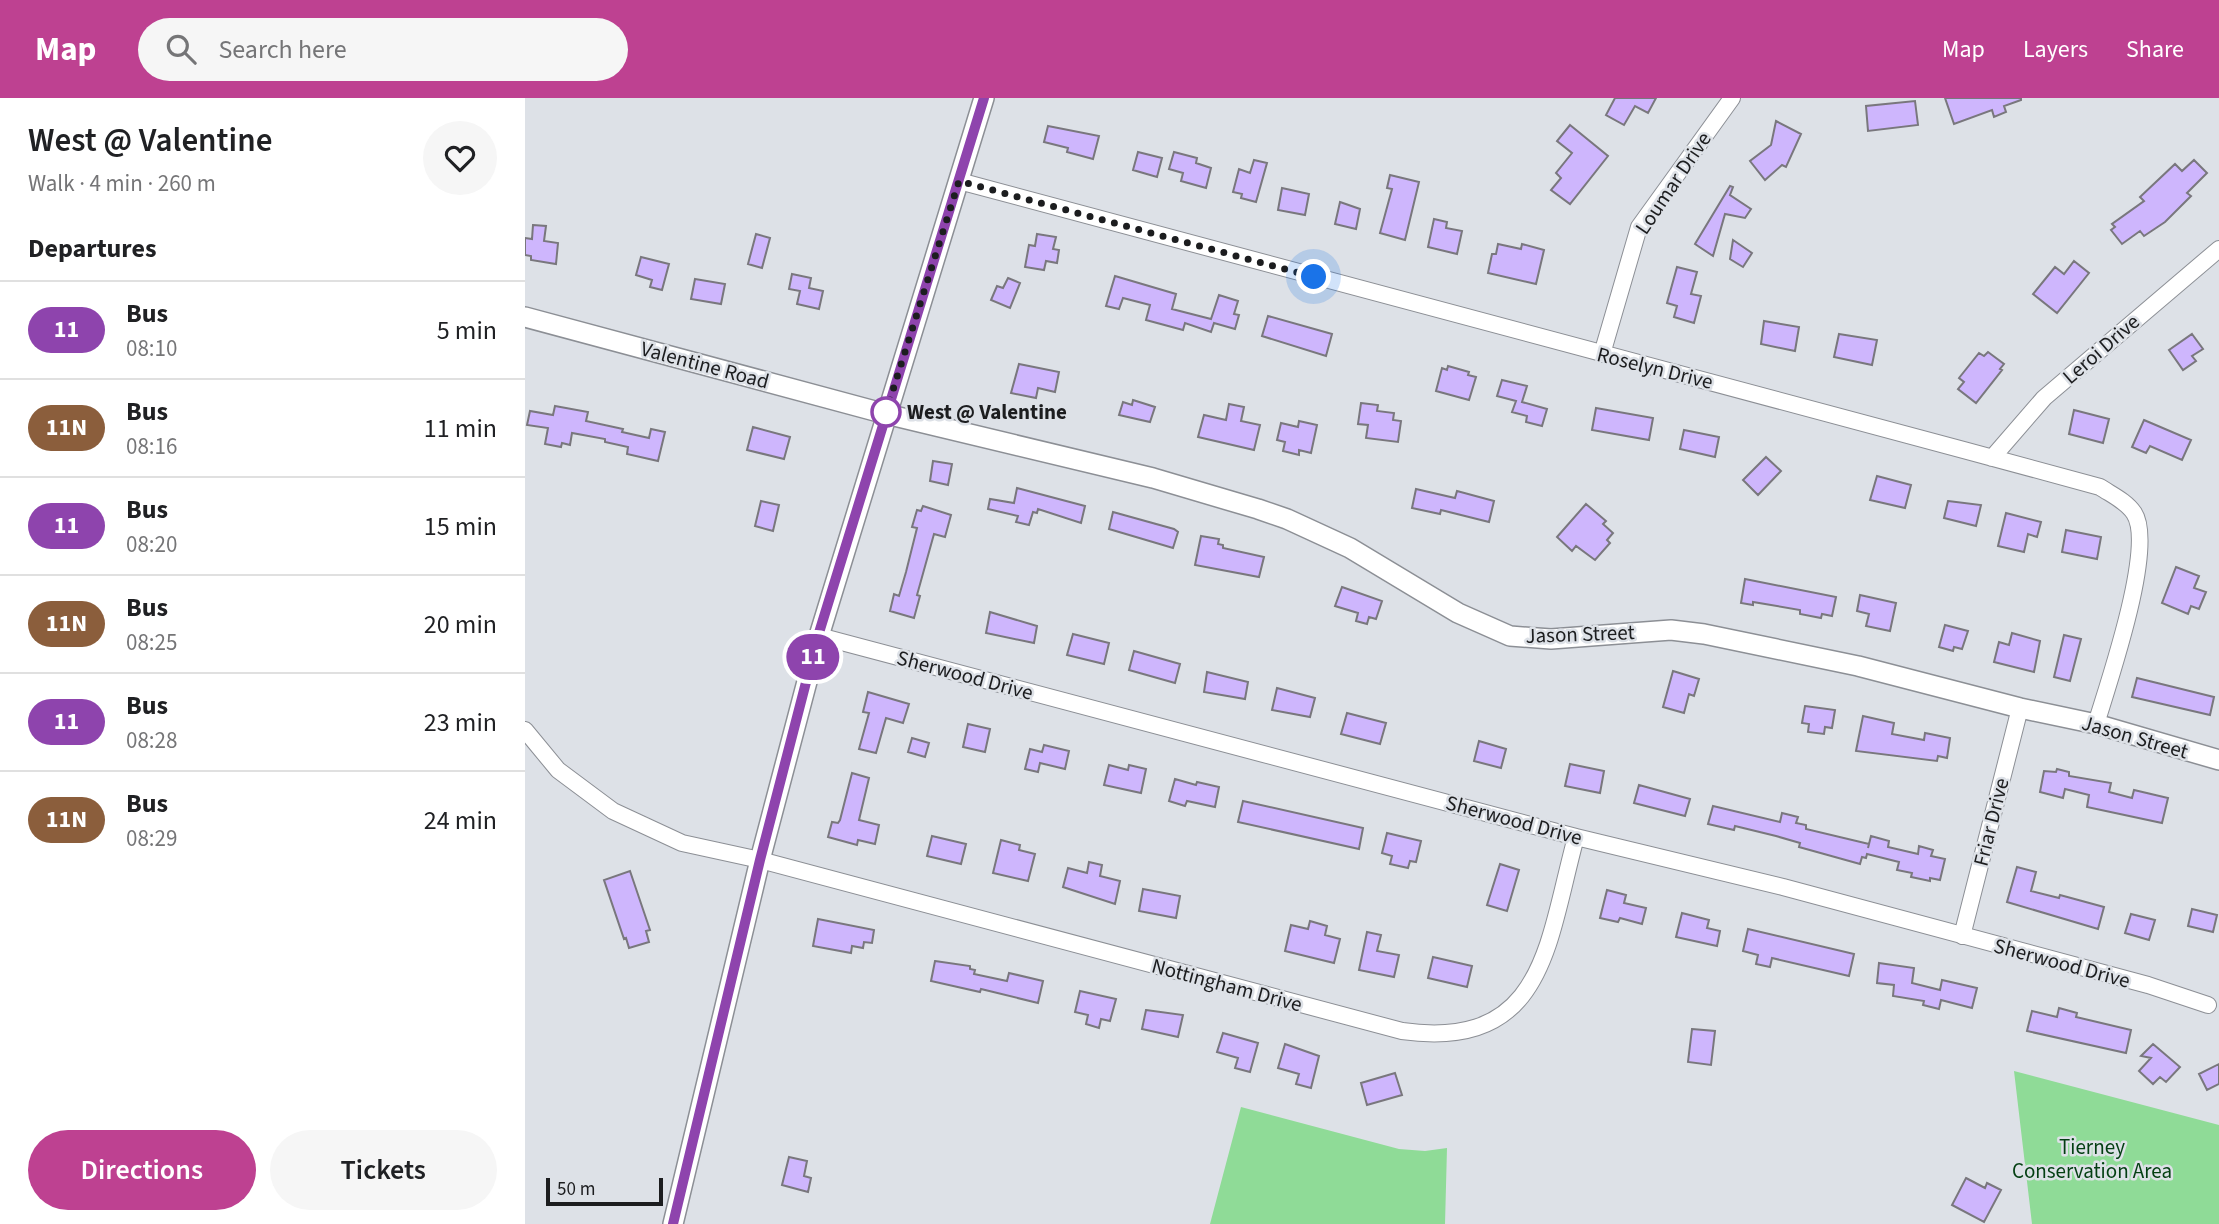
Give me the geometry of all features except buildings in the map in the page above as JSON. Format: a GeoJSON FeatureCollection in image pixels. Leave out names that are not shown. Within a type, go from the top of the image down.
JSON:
{"type":"FeatureCollection","features":[{"type":"Feature","properties":{"kind":"street"},"geometry":{"type":"LineString","coordinates":[[673,1224],[760,860],[818,636],[984,98]]}},
{"type":"Feature","properties":{"kind":"street","name":"Loumar Drive"},"geometry":{"type":"LineString","coordinates":[[1602,355],[1639,227],[1732,98]]}},
{"type":"Feature","properties":{"kind":"street","name":"Roselyn Drive"},"geometry":{"type":"LineString","coordinates":[[959,181],[1236,258],[2100,487],[2122,501],[2136,515],[2141,542],[2136,580],[2096,724]]}},
{"type":"Feature","properties":{"kind":"street","name":"Leroi Drive"},"geometry":{"type":"LineString","coordinates":[[1992,457],[2044,398],[2219,249]]}},
{"type":"Feature","properties":{"kind":"street","name":"Valentine Road"},"geometry":{"type":"LineString","coordinates":[[525,317],[885,414]]}},
{"type":"Feature","properties":{"kind":"street","name":"Jason Street"},"geometry":{"type":"LineString","coordinates":[[885,414],[1153,478],[1287,519],[1350,548],[1458,612],[1510,636],[1551,639],[1671,630],[1704,634],[1857,666],[2020,708],[2096,724],[2219,760]]}},
{"type":"Feature","properties":{"kind":"street","name":"Sherwood Drive"},"geometry":{"type":"LineString","coordinates":[[818,636],[1576,837],[1783,887],[2148,985],[2208,1005]]}},
{"type":"Feature","properties":{"kind":"street","name":"Friar Drive"},"geometry":{"type":"LineString","coordinates":[[1962,936],[2020,708]]}},
{"type":"Feature","properties":{"kind":"street","name":"Nottingham Drive"},"geometry":{"type":"LineString","coordinates":[[525,730],[558,770],[613,811],[682,844],[760,860],[1402,1031],[1453,1034],[1474,1029],[1496,1019],[1514,1006],[1527,991],[1545,949],[1576,837]]}},
{"type":"Feature","properties":{"kind":"green space","name":"Tierney Conservation Area"},"geometry":{"type":"Polygon","coordinates":[[[2014,1071],[2219,1125],[2219,1224],[2032,1224],[2014,1071]]]}},
{"type":"Feature","properties":{"kind":"green space"},"geometry":{"type":"Polygon","coordinates":[[[1241,1107],[1399,1149],[1425,1151],[1447,1148],[1445,1224],[1210,1224],[1241,1107]]]}},
{"type":"Feature","properties":{"kind":"bus line","name":"11"},"geometry":{"type":"LineString","coordinates":[[673,1224],[760,860],[818,636],[984,98]]}},
{"type":"Feature","properties":{"kind":"place","name":"West @ Valentine"},"geometry":{"type":"Point","coordinates":[886,412]}},
{"type":"Feature","properties":{"kind":"route"},"geometry":{"type":"LineString","coordinates":[[886,412],[885,414],[959,181],[1314,277]]}}]}
